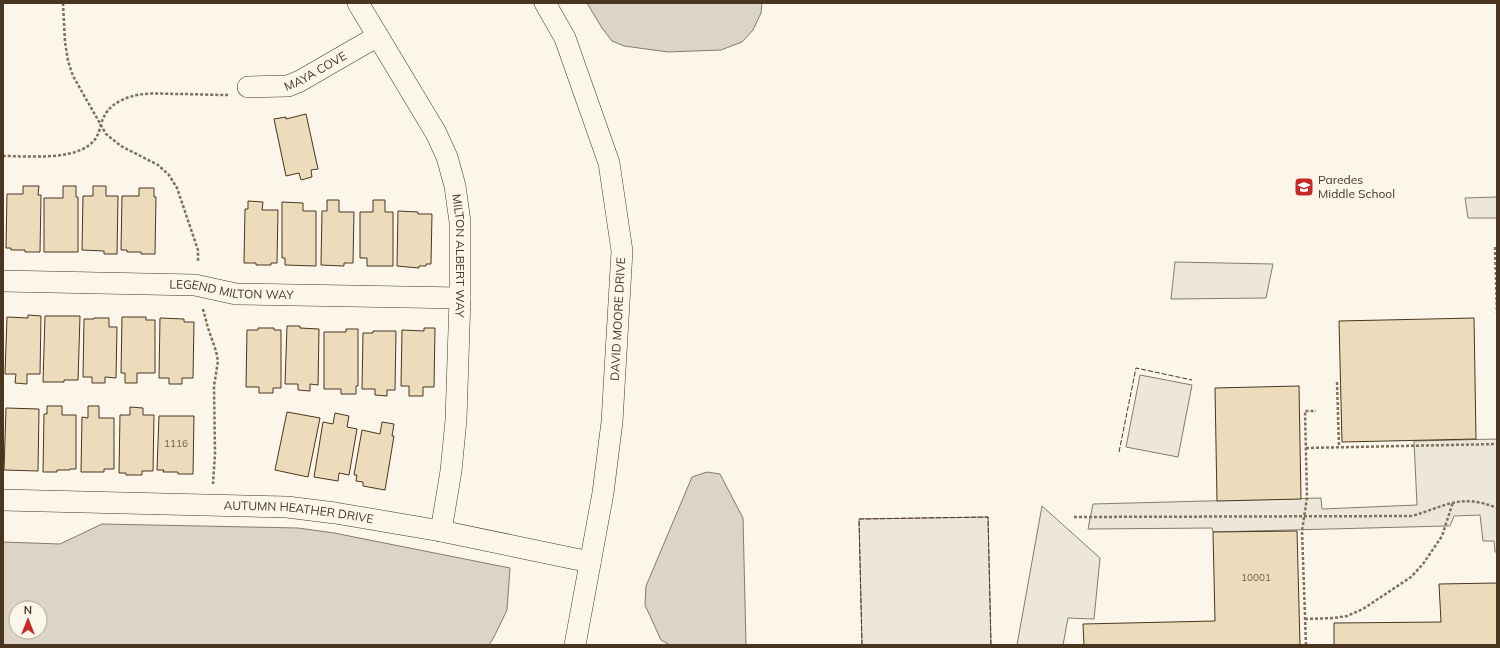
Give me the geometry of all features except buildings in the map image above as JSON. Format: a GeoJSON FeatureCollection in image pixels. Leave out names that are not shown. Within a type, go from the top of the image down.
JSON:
{"type":"FeatureCollection","features":[{"type":"Feature","properties":{"kind":"street","name":"MILTON ALBERT WAY"},"geometry":{"type":"LineString","coordinates":[[358,3],[436,133],[446,156],[455,186],[460,222],[460,298],[456,420],[451,471],[442,531]]}},
{"type":"Feature","properties":{"kind":"street","name":"DAVID MOORE DRIVE"},"geometry":{"type":"LineString","coordinates":[[545,3],[564,38],[609,163],[622,251],[612,422],[603,493],[575,645]]}},
{"type":"Feature","properties":{"kind":"street","name":"MAYA COVE"},"geometry":{"type":"LineString","coordinates":[[248,87],[288,86],[300,81],[378,36]]}},
{"type":"Feature","properties":{"kind":"street","name":"LEGEND MILTON WAY"},"geometry":{"type":"LineString","coordinates":[[3,281],[195,285],[236,294],[460,298]]}},
{"type":"Feature","properties":{"kind":"street","name":"AUTUMN HEATHER DRIVE"},"geometry":{"type":"LineString","coordinates":[[3,500],[287,507],[335,513],[442,531],[590,562]]}},
{"type":"Feature","properties":{"kind":"path"},"geometry":{"type":"LineString","coordinates":[[63,3],[65,42],[73,76],[106,134],[121,146],[158,165],[169,175],[177,188],[198,250],[198,264]]}},
{"type":"Feature","properties":{"kind":"path"},"geometry":{"type":"LineString","coordinates":[[3,156],[56,155],[70,154],[80,151],[90,146],[98,136],[105,112],[122,100],[135,95],[151,93],[248,96],[248,87]]}},
{"type":"Feature","properties":{"kind":"path"},"geometry":{"type":"LineString","coordinates":[[1495,246],[1497,313]]}},
{"type":"Feature","properties":{"kind":"path"},"geometry":{"type":"LineString","coordinates":[[202,303],[204,316],[216,350],[218,361],[214,386],[215,454],[213,489]]}},
{"type":"Feature","properties":{"kind":"path"},"geometry":{"type":"LineString","coordinates":[[1337,382],[1339,447]]}},
{"type":"Feature","properties":{"kind":"path"},"geometry":{"type":"LineString","coordinates":[[1306,645],[1302,531],[1307,498],[1305,411],[1316,411]]}},
{"type":"Feature","properties":{"kind":"path"},"geometry":{"type":"LineString","coordinates":[[1306,448],[1497,444]]}},
{"type":"Feature","properties":{"kind":"path"},"geometry":{"type":"LineString","coordinates":[[1305,619],[1347,616],[1368,606],[1411,577],[1423,564],[1442,536],[1453,502]]}},
{"type":"Feature","properties":{"kind":"path"},"geometry":{"type":"LineString","coordinates":[[1074,517],[1412,516],[1453,502],[1486,503],[1497,508]]}},
{"type":"Feature","properties":{"kind":"shaded area"},"geometry":{"type":"Polygon","coordinates":[[[587,3],[762,3],[761,13],[753,30],[742,42],[721,50],[668,52],[624,46],[612,41],[602,28],[587,3]]]}},
{"type":"Feature","properties":{"kind":"shaded area"},"geometry":{"type":"Polygon","coordinates":[[[1497,197],[1497,218],[1468,218],[1465,198],[1497,197]]]}},
{"type":"Feature","properties":{"kind":"shaded area"},"geometry":{"type":"Polygon","coordinates":[[[1175,262],[1273,264],[1266,298],[1171,299],[1175,262]]]}},
{"type":"Feature","properties":{"kind":"shaded area"},"geometry":{"type":"Polygon","coordinates":[[[1140,375],[1192,385],[1178,457],[1126,447],[1140,375]]]}},
{"type":"Feature","properties":{"kind":"shaded area"},"geometry":{"type":"Polygon","coordinates":[[[1497,439],[1497,552],[1495,552],[1494,541],[1483,541],[1480,515],[1454,516],[1450,526],[1213,532],[1212,528],[1088,529],[1093,504],[1321,498],[1322,509],[1417,505],[1414,441],[1497,439]]]}},
{"type":"Feature","properties":{"kind":"shaded area"},"geometry":{"type":"Polygon","coordinates":[[[707,472],[720,474],[743,518],[746,645],[670,645],[661,640],[645,605],[646,586],[692,477],[707,472]]]}},
{"type":"Feature","properties":{"kind":"shaded area"},"geometry":{"type":"Polygon","coordinates":[[[1042,506],[1100,558],[1094,619],[1068,618],[1063,645],[1017,645],[1042,506]]]}},
{"type":"Feature","properties":{"kind":"shaded area"},"geometry":{"type":"Polygon","coordinates":[[[988,517],[991,645],[862,645],[859,519],[988,517]]]}},
{"type":"Feature","properties":{"kind":"shaded area"},"geometry":{"type":"Polygon","coordinates":[[[102,524],[298,528],[334,533],[510,568],[507,610],[489,645],[3,645],[3,542],[60,544],[102,524]]]}},
{"type":"Feature","properties":{"kind":"fence"},"geometry":{"type":"LineString","coordinates":[[1119,452],[1136,368],[1192,380]]}},
{"type":"Feature","properties":{"kind":"fence"},"geometry":{"type":"LineString","coordinates":[[862,645],[859,519],[988,517],[991,645]]}},
{"type":"Feature","properties":{"kind":"place","name":"Paredes Middle School"},"geometry":{"type":"Point","coordinates":[1304,187]}}]}
